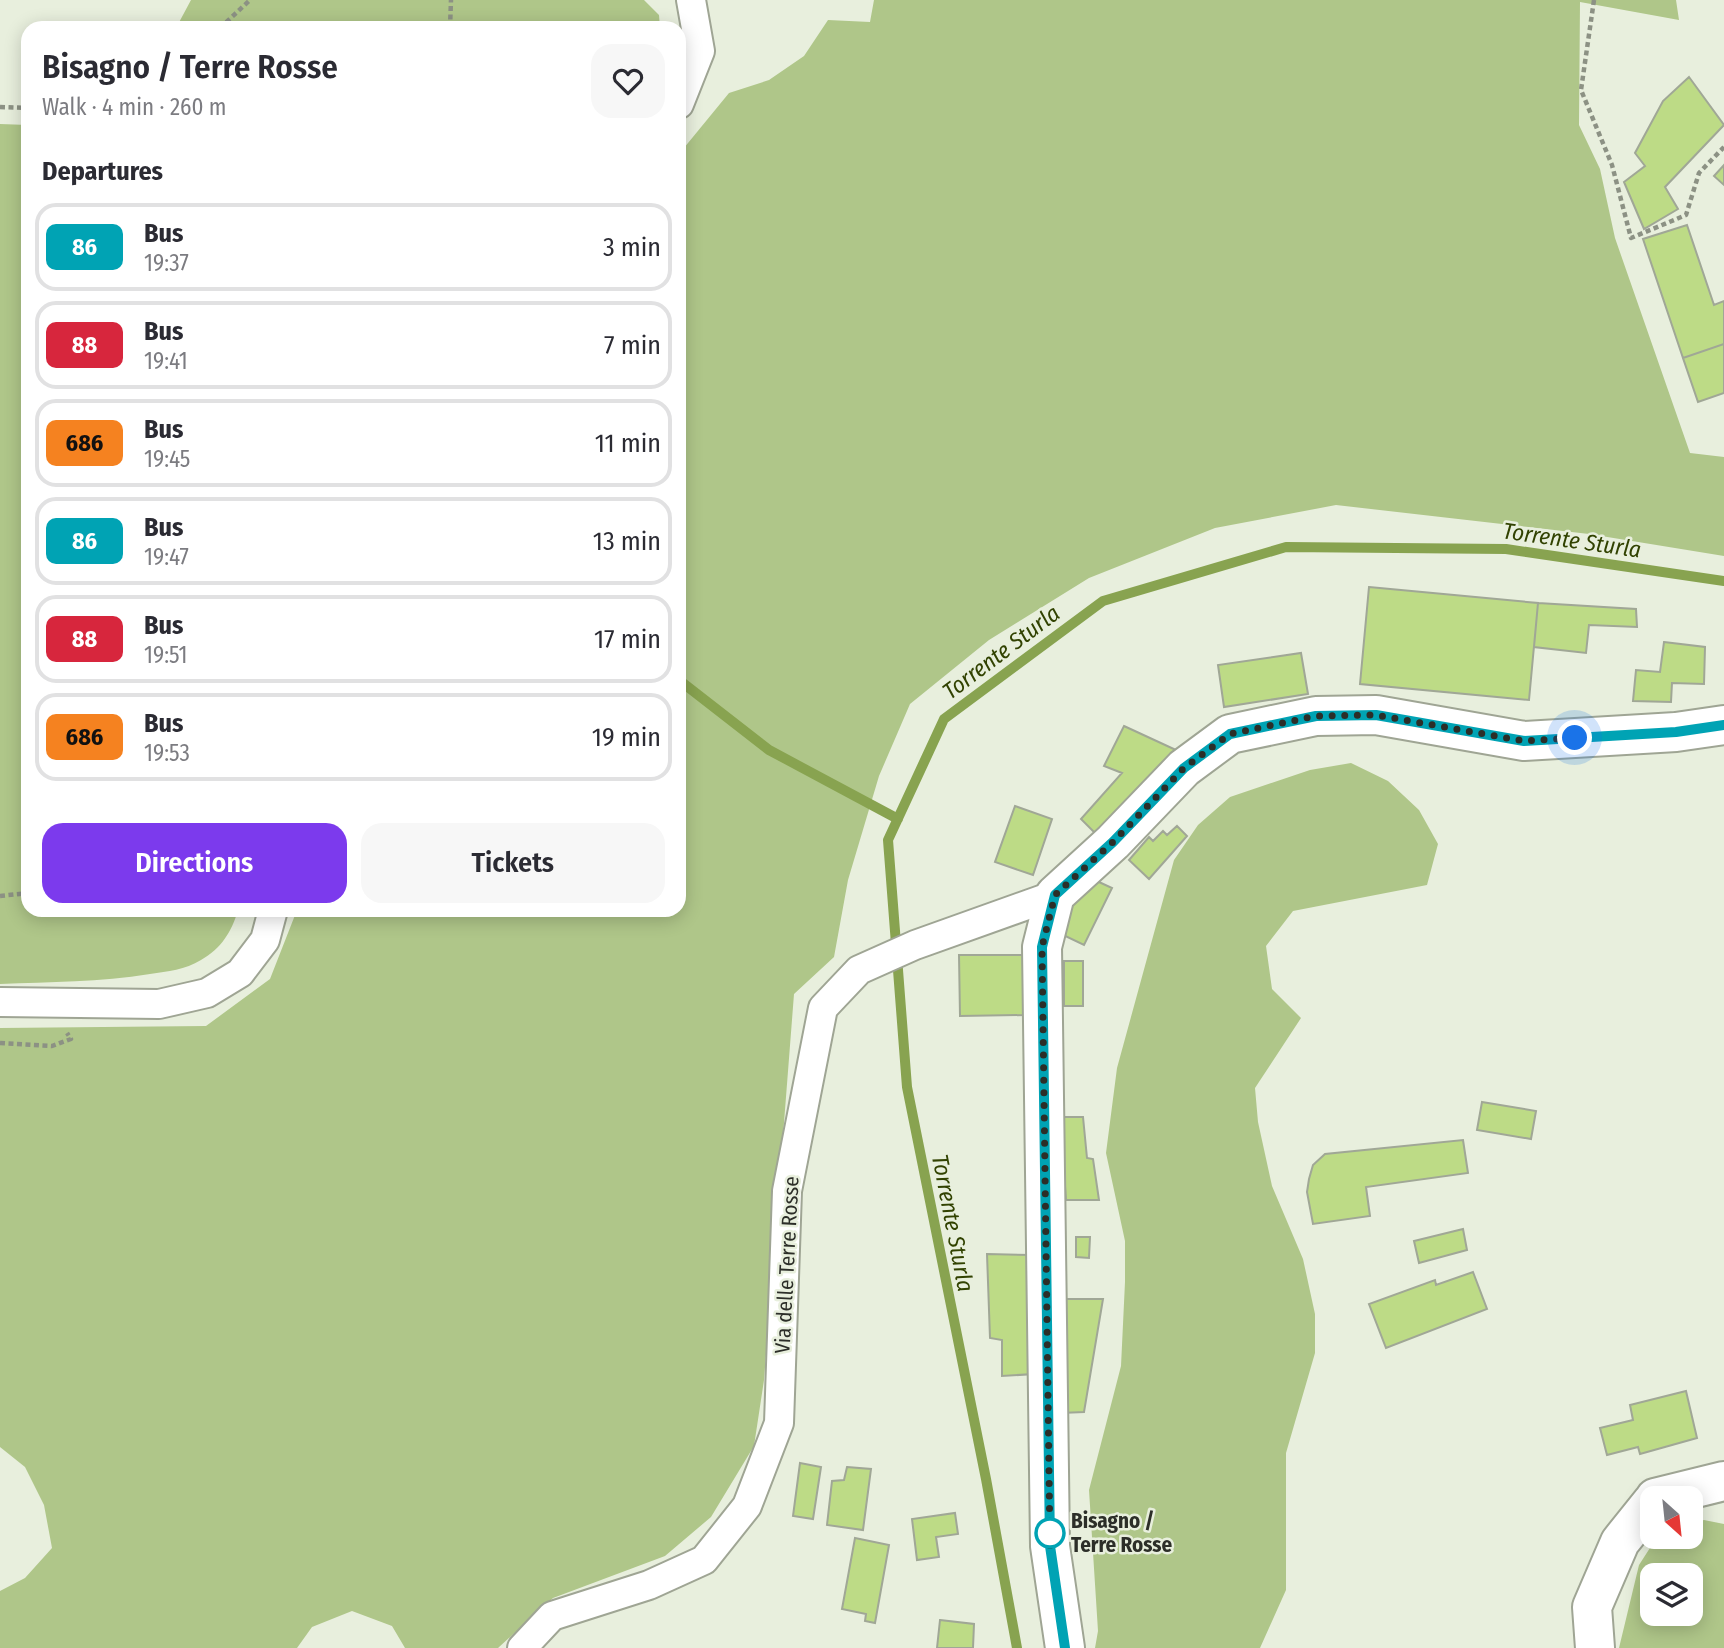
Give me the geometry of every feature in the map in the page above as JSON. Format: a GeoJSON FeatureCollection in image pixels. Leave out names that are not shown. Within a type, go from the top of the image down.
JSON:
{"type":"FeatureCollection","features":[{"type":"Feature","properties":{"kind":"street"},"geometry":{"type":"LineString","coordinates":[[686,86],[700,51],[691,0]]}},
{"type":"Feature","properties":{"kind":"street"},"geometry":{"type":"LineString","coordinates":[[1065,1648],[1050,1546],[1042,947],[1055,895],[1113,842],[1184,768],[1230,734],[1316,716],[1376,715],[1524,741],[1676,732],[1724,725]]}},
{"type":"Feature","properties":{"kind":"street","name":"Via delle Terre Rosse"},"geometry":{"type":"LineString","coordinates":[[522,1648],[552,1616],[649,1585],[704,1560],[747,1506],[779,1423],[787,1191],[823,1008],[859,970],[915,945],[1055,895]]}},
{"type":"Feature","properties":{"kind":"street"},"geometry":{"type":"LineString","coordinates":[[0,1002],[159,1004],[207,993],[240,973],[265,940],[271,917]]}},
{"type":"Feature","properties":{"kind":"street"},"geometry":{"type":"LineString","coordinates":[[1703,1487],[1724,1481]]}},
{"type":"Feature","properties":{"kind":"street"},"geometry":{"type":"LineString","coordinates":[[1595,1648],[1592,1607],[1620,1542],[1640,1517]]}},
{"type":"Feature","properties":{"kind":"path"},"geometry":{"type":"LineString","coordinates":[[228,21],[250,0]]}},
{"type":"Feature","properties":{"kind":"path"},"geometry":{"type":"LineString","coordinates":[[450,21],[451,0]]}},
{"type":"Feature","properties":{"kind":"path"},"geometry":{"type":"LineString","coordinates":[[1594,0],[1581,90],[1612,165],[1631,238],[1685,215],[1699,173],[1724,147]]}},
{"type":"Feature","properties":{"kind":"path"},"geometry":{"type":"LineString","coordinates":[[0,107],[21,108]]}},
{"type":"Feature","properties":{"kind":"path"},"geometry":{"type":"LineString","coordinates":[[0,896],[21,894]]}},
{"type":"Feature","properties":{"kind":"green space"},"geometry":{"type":"Polygon","coordinates":[[[191,0],[644,0],[659,15],[659,21],[180,21],[191,0]]]}},
{"type":"Feature","properties":{"kind":"green space"},"geometry":{"type":"Polygon","coordinates":[[[874,0],[1676,0],[1679,20],[1580,2],[1579,125],[1600,169],[1615,238],[1690,453],[1724,457],[1724,556],[1589,534],[1336,505],[1215,528],[1089,578],[989,640],[910,704],[879,776],[848,880],[834,957],[794,994],[764,1380],[754,1446],[711,1517],[665,1556],[553,1598],[498,1648],[405,1648],[392,1626],[352,1611],[312,1627],[297,1648],[0,1648],[0,1591],[25,1578],[52,1548],[44,1505],[25,1467],[0,1447],[0,1028],[206,1026],[270,979],[294,917],[686,917],[686,145],[729,93],[769,80],[804,56],[828,20],[870,22],[874,0]]]}},
{"type":"Feature","properties":{"kind":"green space"},"geometry":{"type":"Polygon","coordinates":[[[0,124],[21,125],[21,917],[235,917],[220,945],[208,956],[176,970],[112,979],[0,984],[0,124]]]}},
{"type":"Feature","properties":{"kind":"green space"},"geometry":{"type":"Polygon","coordinates":[[[1351,763],[1388,781],[1419,810],[1438,844],[1427,885],[1293,911],[1266,946],[1272,989],[1301,1018],[1255,1088],[1258,1122],[1272,1186],[1303,1259],[1315,1314],[1315,1353],[1286,1453],[1286,1590],[1260,1648],[1095,1648],[1098,1631],[1089,1490],[1121,1366],[1125,1282],[1125,1241],[1106,1153],[1117,1068],[1174,860],[1198,825],[1230,797],[1310,770],[1351,763]]]}},
{"type":"Feature","properties":{"kind":"green space"},"geometry":{"type":"Polygon","coordinates":[[[1703,1520],[1724,1524],[1724,1648],[1619,1648],[1640,1563],[1640,1626],[1703,1626],[1703,1563],[1640,1563],[1649,1549],[1703,1549],[1703,1520]]]}},
{"type":"Feature","properties":{"kind":"building"},"geometry":{"type":"Polygon","coordinates":[[[1689,77],[1724,125],[1665,187],[1678,209],[1644,229],[1624,182],[1645,166],[1635,153],[1663,101],[1689,77]]]}},
{"type":"Feature","properties":{"kind":"building"},"geometry":{"type":"Polygon","coordinates":[[[1724,165],[1724,185],[1714,176],[1724,165]]]}},
{"type":"Feature","properties":{"kind":"building"},"geometry":{"type":"Polygon","coordinates":[[[1687,225],[1714,305],[1724,301],[1724,344],[1683,358],[1643,239],[1687,225]]]}},
{"type":"Feature","properties":{"kind":"building"},"geometry":{"type":"Polygon","coordinates":[[[1724,344],[1724,393],[1698,402],[1683,358],[1724,344]]]}},
{"type":"Feature","properties":{"kind":"building"},"geometry":{"type":"Polygon","coordinates":[[[1369,587],[1538,603],[1529,700],[1360,684],[1369,587]]]}},
{"type":"Feature","properties":{"kind":"building"},"geometry":{"type":"Polygon","coordinates":[[[1538,603],[1636,609],[1637,627],[1589,625],[1586,653],[1534,647],[1538,603]]]}},
{"type":"Feature","properties":{"kind":"building"},"geometry":{"type":"Polygon","coordinates":[[[1664,642],[1705,647],[1704,684],[1672,683],[1671,702],[1633,701],[1636,670],[1660,672],[1664,642]]]}},
{"type":"Feature","properties":{"kind":"building"},"geometry":{"type":"Polygon","coordinates":[[[1301,653],[1308,694],[1224,707],[1218,665],[1301,653]]]}},
{"type":"Feature","properties":{"kind":"building"},"geometry":{"type":"Polygon","coordinates":[[[1124,726],[1176,750],[1164,771],[1100,838],[1081,819],[1122,773],[1104,766],[1124,726]]]}},
{"type":"Feature","properties":{"kind":"building"},"geometry":{"type":"Polygon","coordinates":[[[1015,806],[1052,819],[1033,875],[995,862],[1015,806]]]}},
{"type":"Feature","properties":{"kind":"building"},"geometry":{"type":"Polygon","coordinates":[[[1177,826],[1187,836],[1149,879],[1129,860],[1149,837],[1153,841],[1163,831],[1167,835],[1177,826]]]}},
{"type":"Feature","properties":{"kind":"building"},"geometry":{"type":"Polygon","coordinates":[[[1086,876],[1112,888],[1084,945],[1059,933],[1086,876]]]}},
{"type":"Feature","properties":{"kind":"building"},"geometry":{"type":"Polygon","coordinates":[[[959,955],[1026,955],[1026,1015],[960,1016],[959,955]]]}},
{"type":"Feature","properties":{"kind":"building"},"geometry":{"type":"Polygon","coordinates":[[[1064,961],[1083,961],[1083,1006],[1064,1006],[1064,961]]]}},
{"type":"Feature","properties":{"kind":"building"},"geometry":{"type":"Polygon","coordinates":[[[1482,1102],[1536,1111],[1531,1139],[1477,1130],[1482,1102]]]}},
{"type":"Feature","properties":{"kind":"building"},"geometry":{"type":"Polygon","coordinates":[[[1060,1117],[1083,1117],[1087,1158],[1093,1159],[1099,1200],[1066,1200],[1060,1117]]]}},
{"type":"Feature","properties":{"kind":"building"},"geometry":{"type":"Polygon","coordinates":[[[1463,1140],[1468,1173],[1366,1187],[1370,1216],[1313,1224],[1307,1192],[1309,1179],[1313,1165],[1325,1154],[1463,1140]]]}},
{"type":"Feature","properties":{"kind":"building"},"geometry":{"type":"Polygon","coordinates":[[[1463,1229],[1467,1250],[1419,1263],[1414,1241],[1463,1229]]]}},
{"type":"Feature","properties":{"kind":"building"},"geometry":{"type":"Polygon","coordinates":[[[1076,1237],[1090,1237],[1089,1258],[1076,1257],[1076,1237]]]}},
{"type":"Feature","properties":{"kind":"building"},"geometry":{"type":"Polygon","coordinates":[[[987,1254],[1032,1255],[1034,1374],[1002,1376],[1002,1340],[990,1338],[987,1254]]]}},
{"type":"Feature","properties":{"kind":"building"},"geometry":{"type":"Polygon","coordinates":[[[1473,1272],[1487,1309],[1386,1348],[1369,1304],[1435,1280],[1436,1285],[1473,1272]]]}},
{"type":"Feature","properties":{"kind":"building"},"geometry":{"type":"Polygon","coordinates":[[[1065,1299],[1103,1299],[1084,1412],[1061,1413],[1065,1299]]]}},
{"type":"Feature","properties":{"kind":"building"},"geometry":{"type":"Polygon","coordinates":[[[1686,1391],[1697,1438],[1640,1454],[1638,1447],[1607,1455],[1600,1428],[1633,1420],[1630,1405],[1686,1391]]]}},
{"type":"Feature","properties":{"kind":"building"},"geometry":{"type":"Polygon","coordinates":[[[800,1463],[821,1467],[813,1519],[793,1516],[800,1463]]]}},
{"type":"Feature","properties":{"kind":"building"},"geometry":{"type":"Polygon","coordinates":[[[847,1467],[871,1469],[863,1530],[827,1525],[832,1481],[844,1480],[847,1467]]]}},
{"type":"Feature","properties":{"kind":"building"},"geometry":{"type":"Polygon","coordinates":[[[955,1513],[958,1534],[936,1537],[939,1557],[917,1560],[912,1519],[955,1513]]]}},
{"type":"Feature","properties":{"kind":"building"},"geometry":{"type":"Polygon","coordinates":[[[855,1538],[889,1545],[875,1623],[865,1621],[866,1614],[842,1609],[855,1538]]]}},
{"type":"Feature","properties":{"kind":"building"},"geometry":{"type":"Polygon","coordinates":[[[940,1620],[974,1624],[973,1648],[937,1648],[940,1620]]]}},
{"type":"Feature","properties":{"kind":"waterway","name":"Torrente Sturla"},"geometry":{"type":"LineString","coordinates":[[1017,1648],[907,1087],[888,840],[944,719],[1103,601],[1286,547],[1506,549],[1724,581]]}},
{"type":"Feature","properties":{"kind":"waterway"},"geometry":{"type":"LineString","coordinates":[[686,685],[769,750],[898,819]]}},
{"type":"Feature","properties":{"kind":"bus line","name":"86"},"geometry":{"type":"LineString","coordinates":[[1065,1648],[1050,1546],[1042,947],[1055,895],[1113,842],[1184,768],[1230,734],[1316,716],[1376,715],[1524,741],[1676,732],[1724,725]]}},
{"type":"Feature","properties":{"kind":"place","name":"Bisagno / Terre Rosse"},"geometry":{"type":"Point","coordinates":[1050,1533]}},
{"type":"Feature","properties":{"kind":"route"},"geometry":{"type":"LineString","coordinates":[[1050,1533],[1050,1546],[1042,947],[1055,895],[1113,842],[1184,768],[1230,734],[1316,716],[1376,715],[1524,741],[1575,738]]}}]}
